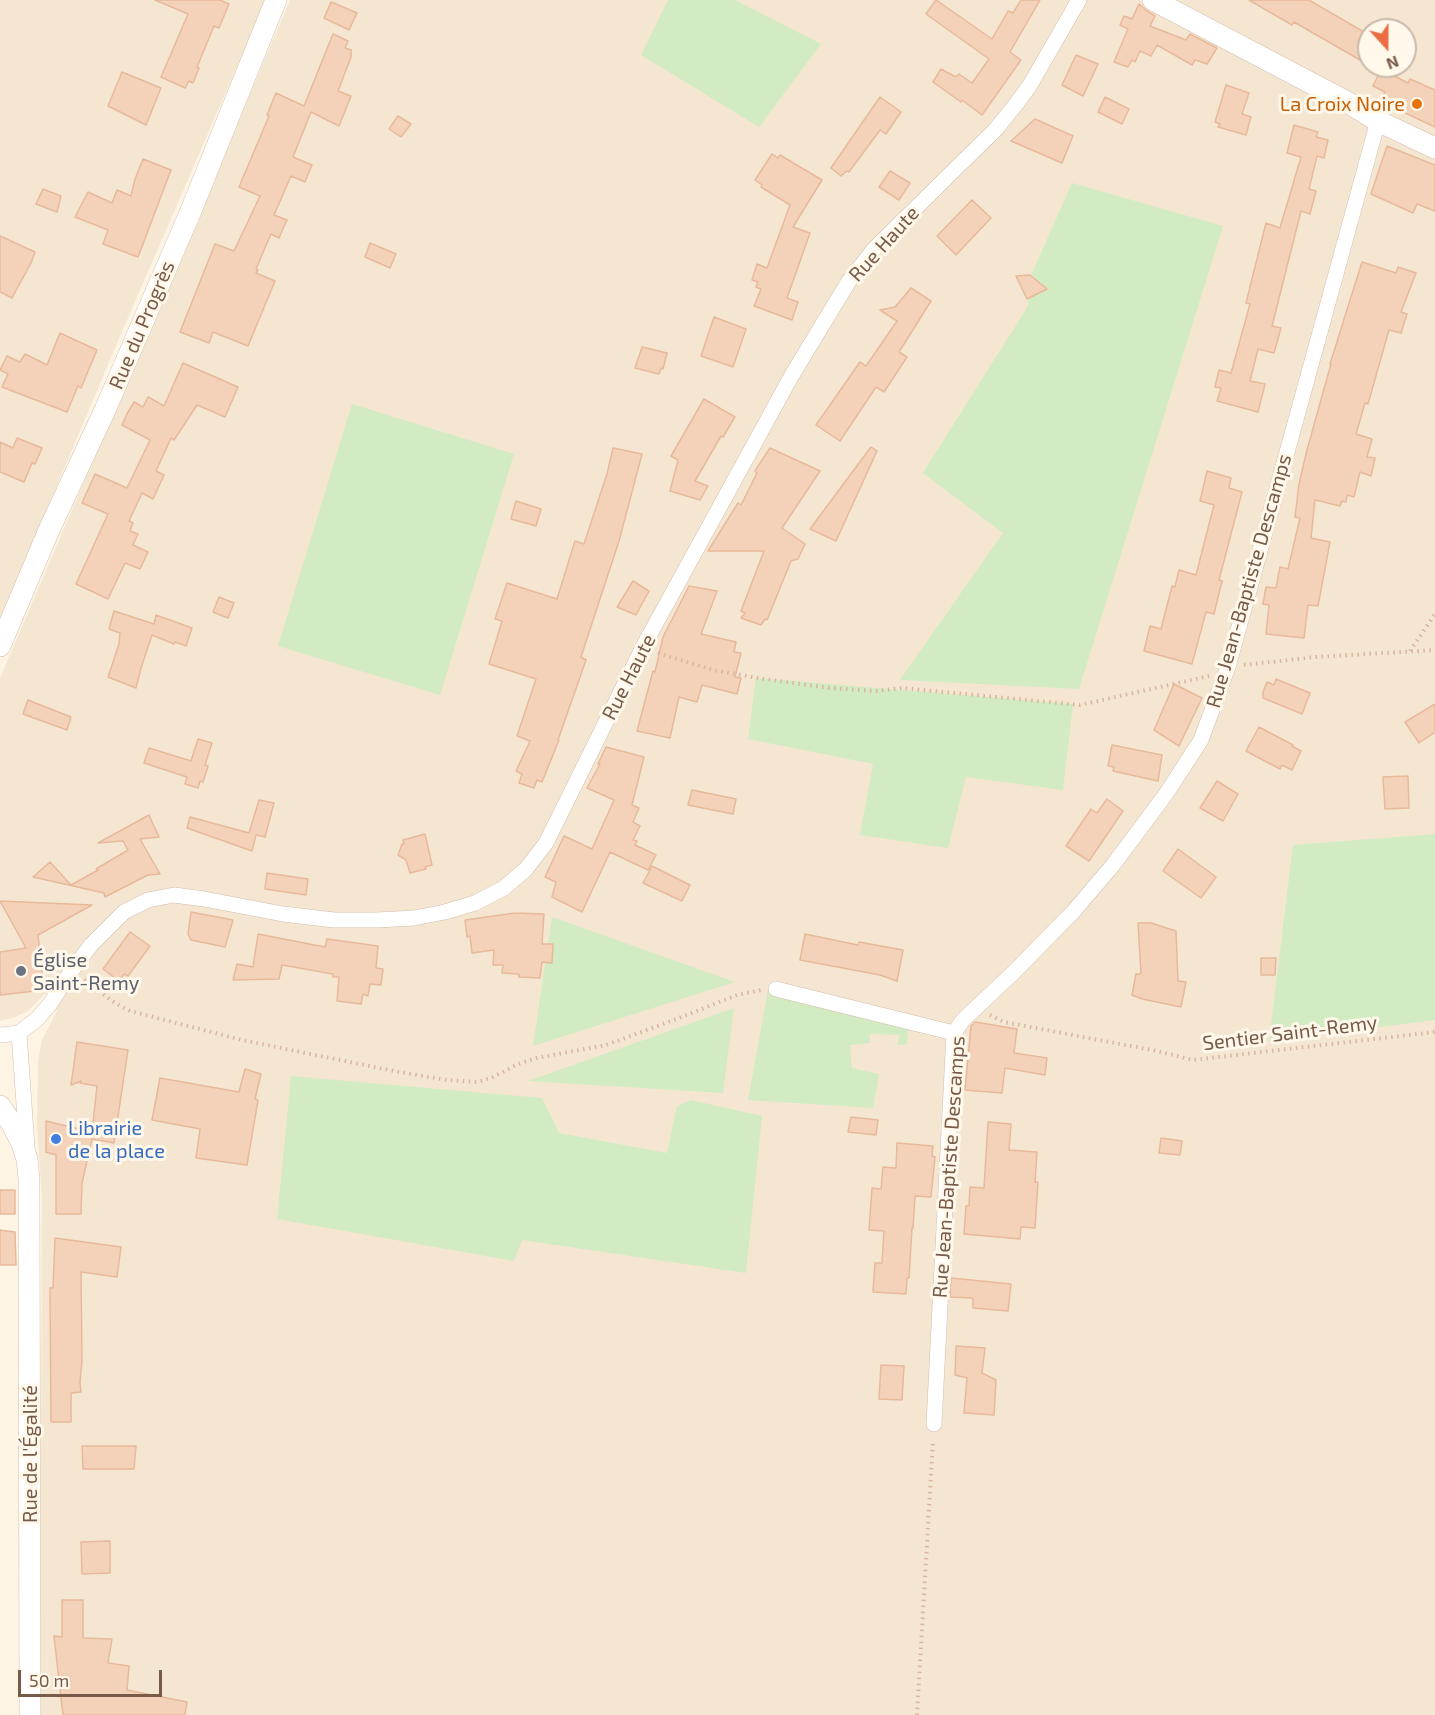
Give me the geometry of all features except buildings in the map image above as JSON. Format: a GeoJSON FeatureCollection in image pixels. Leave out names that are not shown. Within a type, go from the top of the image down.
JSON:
{"type":"FeatureCollection","features":[{"type":"Feature","properties":{"kind":"main road","name":"Rue du Progrès"},"geometry":{"type":"LineString","coordinates":[[0,646],[49,530],[105,410],[186,224],[276,0]]}},
{"type":"Feature","properties":{"kind":"main road"},"geometry":{"type":"LineString","coordinates":[[1153,0],[1347,102],[1378,121],[1435,148]]}},
{"type":"Feature","properties":{"kind":"main road"},"geometry":{"type":"LineString","coordinates":[[0,1106],[12,1124],[27,1159]]}},
{"type":"Feature","properties":{"kind":"main road","name":"Rue de l'Égalité"},"geometry":{"type":"LineString","coordinates":[[27,1159],[30,1193],[30,1715]]}},
{"type":"Feature","properties":{"kind":"street","name":"Rue Haute"},"geometry":{"type":"LineString","coordinates":[[19,1033],[37,1019],[50,1004],[91,945],[124,912],[148,900],[174,896],[204,899],[283,914],[324,919],[414,918],[475,903],[504,888],[528,867],[546,843],[642,649],[792,375],[849,281],[874,249],[984,142],[1017,104],[1079,0]]}},
{"type":"Feature","properties":{"kind":"street","name":"Rue Jean-Baptiste Descamps"},"geometry":{"type":"LineString","coordinates":[[934,1424],[954,1032],[963,1020],[1073,912],[1113,865],[1166,794],[1201,740],[1228,667],[1378,121]]}},
{"type":"Feature","properties":{"kind":"street"},"geometry":{"type":"LineString","coordinates":[[776,989],[954,1032]]}},
{"type":"Feature","properties":{"kind":"street"},"geometry":{"type":"LineString","coordinates":[[0,1035],[19,1033],[27,1159]]}},
{"type":"Feature","properties":{"kind":"path"},"geometry":{"type":"LineString","coordinates":[[1410,652],[1435,614]]}},
{"type":"Feature","properties":{"kind":"path"},"geometry":{"type":"LineString","coordinates":[[642,649],[713,670],[830,688],[877,691],[902,688],[1080,705],[1213,675],[1228,667],[1315,657],[1435,650]]}},
{"type":"Feature","properties":{"kind":"path"},"geometry":{"type":"LineString","coordinates":[[72,970],[101,994],[130,1011],[242,1040],[335,1060],[447,1080],[477,1082],[527,1061],[606,1044],[737,995],[776,989]]}},
{"type":"Feature","properties":{"kind":"path","name":"Sentier Saint-Remy"},"geometry":{"type":"LineString","coordinates":[[976,1008],[1004,1022],[1158,1051],[1192,1060],[1435,1032]]}},
{"type":"Feature","properties":{"kind":"path"},"geometry":{"type":"LineString","coordinates":[[917,1715],[934,1424]]}},
{"type":"Feature","properties":{"kind":"shaded area"},"geometry":{"type":"Polygon","coordinates":[[[0,0],[266,0],[120,336],[0,621],[0,0]]]}},
{"type":"Feature","properties":{"kind":"shaded area"},"geometry":{"type":"Polygon","coordinates":[[[290,0],[1435,0],[1435,1715],[40,1715],[42,1199],[37,1125],[38,1061],[42,1040],[57,1011],[46,993],[28,1011],[0,1021],[0,678],[290,0]]]}},
{"type":"Feature","properties":{"kind":"green space"},"geometry":{"type":"Polygon","coordinates":[[[668,0],[735,0],[821,44],[759,127],[641,55],[668,0]]]}},
{"type":"Feature","properties":{"kind":"green space"},"geometry":{"type":"Polygon","coordinates":[[[1072,183],[1223,226],[1079,689],[900,680],[1003,533],[923,473],[1028,306],[1029,280],[1072,183]]]}},
{"type":"Feature","properties":{"kind":"green space"},"geometry":{"type":"Polygon","coordinates":[[[352,404],[514,454],[440,695],[278,646],[352,404]]]}},
{"type":"Feature","properties":{"kind":"green space"},"geometry":{"type":"Polygon","coordinates":[[[756,678],[1073,704],[1063,790],[966,777],[948,848],[860,835],[873,764],[748,739],[756,678]]]}},
{"type":"Feature","properties":{"kind":"green space"},"geometry":{"type":"Polygon","coordinates":[[[1435,834],[1435,1020],[1269,1041],[1293,845],[1435,834]]]}},
{"type":"Feature","properties":{"kind":"green space"},"geometry":{"type":"Polygon","coordinates":[[[552,917],[735,982],[533,1046],[552,917]]]}},
{"type":"Feature","properties":{"kind":"green space"},"geometry":{"type":"Polygon","coordinates":[[[768,990],[909,1022],[907,1044],[897,1045],[900,1035],[870,1034],[870,1043],[850,1045],[852,1068],[879,1074],[873,1108],[748,1100],[768,990]]]}},
{"type":"Feature","properties":{"kind":"green space"},"geometry":{"type":"Polygon","coordinates":[[[734,1008],[723,1093],[528,1081],[734,1008]]]}},
{"type":"Feature","properties":{"kind":"green space"},"geometry":{"type":"Polygon","coordinates":[[[291,1076],[542,1098],[559,1133],[667,1153],[677,1106],[691,1100],[762,1116],[746,1273],[522,1240],[514,1261],[277,1219],[291,1076]]]}},
{"type":"Feature","properties":{"kind":"place","name":"La Croix Noire"},"geometry":{"type":"Point","coordinates":[1417,104]}},
{"type":"Feature","properties":{"kind":"place","name":"Église Saint-Remy"},"geometry":{"type":"Point","coordinates":[21,971]}},
{"type":"Feature","properties":{"kind":"place","name":"Librairie de la place"},"geometry":{"type":"Point","coordinates":[56,1139]}}]}
